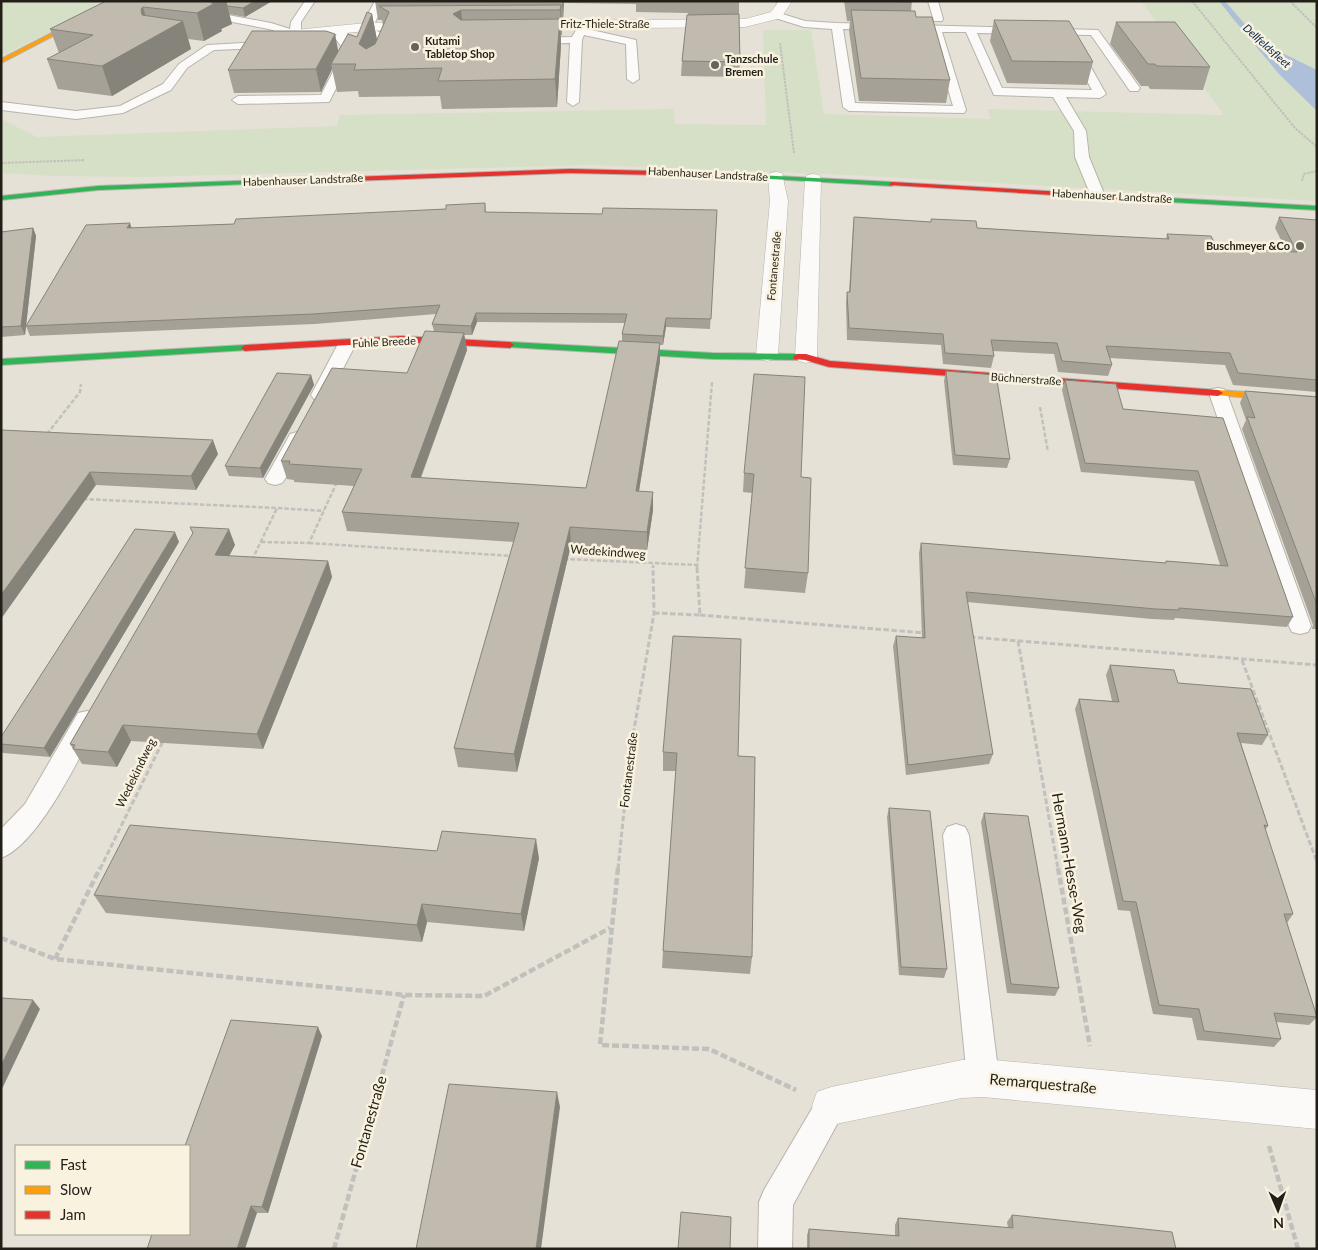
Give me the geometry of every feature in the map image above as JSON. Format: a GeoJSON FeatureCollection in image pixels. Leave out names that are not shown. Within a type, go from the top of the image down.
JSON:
{"type":"FeatureCollection","features":[{"type":"Feature","properties":{"kind":"street"},"geometry":{"type":"LineString","coordinates":[[1,61],[118,1]]}},
{"type":"Feature","properties":{"kind":"street"},"geometry":{"type":"LineString","coordinates":[[776,15],[786,1]]}},
{"type":"Feature","properties":{"kind":"street","name":"Fritz-Thiele-Straße"},"geometry":{"type":"LineString","coordinates":[[507,25],[581,32],[745,23],[776,15]]}},
{"type":"Feature","properties":{"kind":"street"},"geometry":{"type":"LineString","coordinates":[[295,34],[366,26],[430,26]]}},
{"type":"Feature","properties":{"kind":"street","name":"Habenhauser Landstraße"},"geometry":{"type":"LineString","coordinates":[[1,198],[98,188],[589,171],[652,171],[1317,208]]}},
{"type":"Feature","properties":{"kind":"street","name":"Fontanestraße"},"geometry":{"type":"LineString","coordinates":[[767,355],[779,201],[776,177]]}},
{"type":"Feature","properties":{"kind":"street"},"geometry":{"type":"LineString","coordinates":[[806,357],[813,179]]}},
{"type":"Feature","properties":{"kind":"street","name":"Habenhauser Landstraße"},"geometry":{"type":"LineString","coordinates":[[34,182],[98,188]]}},
{"type":"Feature","properties":{"kind":"street","name":"Fuhle Breede"},"geometry":{"type":"LineString","coordinates":[[1,362],[347,344],[401,339],[713,356],[767,355]]}},
{"type":"Feature","properties":{"kind":"street","name":"Büchnerstraße"},"geometry":{"type":"LineString","coordinates":[[767,355],[806,357],[830,364],[1317,400]]}},
{"type":"Feature","properties":{"kind":"street","name":"Remarquestraße"},"geometry":{"type":"LineString","coordinates":[[831,1106],[962,1079],[983,1078],[1317,1110]]}},
{"type":"Feature","properties":{"kind":"lane"},"geometry":{"type":"LineString","coordinates":[[294,1],[310,2]]}},
{"type":"Feature","properties":{"kind":"lane"},"geometry":{"type":"LineString","coordinates":[[372,70],[384,37],[367,31],[366,26],[380,1]]}},
{"type":"Feature","properties":{"kind":"lane"},"geometry":{"type":"LineString","coordinates":[[836,26],[849,107],[960,110],[937,24],[933,1]]}},
{"type":"Feature","properties":{"kind":"lane"},"geometry":{"type":"LineString","coordinates":[[295,34],[296,22],[310,2]]}},
{"type":"Feature","properties":{"kind":"lane"},"geometry":{"type":"LineString","coordinates":[[194,12],[271,26],[295,34]]}},
{"type":"Feature","properties":{"kind":"lane"},"geometry":{"type":"LineString","coordinates":[[776,15],[804,24],[836,26],[937,24],[970,29],[1094,32],[1134,88]]}},
{"type":"Feature","properties":{"kind":"lane"},"geometry":{"type":"LineString","coordinates":[[238,100],[326,99],[350,50],[341,38],[343,29]]}},
{"type":"Feature","properties":{"kind":"lane"},"geometry":{"type":"LineString","coordinates":[[970,29],[998,92],[1100,94],[1066,31]]}},
{"type":"Feature","properties":{"kind":"lane"},"geometry":{"type":"LineString","coordinates":[[572,102],[581,32]]}},
{"type":"Feature","properties":{"kind":"lane"},"geometry":{"type":"LineString","coordinates":[[520,41],[581,32],[632,42],[633,79]]}},
{"type":"Feature","properties":{"kind":"lane"},"geometry":{"type":"LineString","coordinates":[[192,44],[211,47],[261,45],[295,34]]}},
{"type":"Feature","properties":{"kind":"lane"},"geometry":{"type":"LineString","coordinates":[[1,106],[76,115],[123,109],[167,87],[183,66],[211,47]]}},
{"type":"Feature","properties":{"kind":"lane"},"geometry":{"type":"LineString","coordinates":[[1056,93],[1080,131],[1082,157],[1098,196]]}},
{"type":"Feature","properties":{"kind":"lane"},"geometry":{"type":"LineString","coordinates":[[275,479],[347,344]]}},
{"type":"Feature","properties":{"kind":"lane"},"geometry":{"type":"LineString","coordinates":[[1218,393],[1300,626]]}},
{"type":"Feature","properties":{"kind":"lane"},"geometry":{"type":"LineString","coordinates":[[1,847],[34,812],[98,701]]}},
{"type":"Feature","properties":{"kind":"lane"},"geometry":{"type":"LineString","coordinates":[[956,835],[983,1078]]}},
{"type":"Feature","properties":{"kind":"lane"},"geometry":{"type":"LineString","coordinates":[[775,1249],[776,1202],[831,1106]]}},
{"type":"Feature","properties":{"kind":"path"},"geometry":{"type":"LineString","coordinates":[[1192,1],[1295,128],[1317,147]]}},
{"type":"Feature","properties":{"kind":"path"},"geometry":{"type":"LineString","coordinates":[[1290,1],[1317,28]]}},
{"type":"Feature","properties":{"kind":"path"},"geometry":{"type":"LineString","coordinates":[[776,15],[794,155]]}},
{"type":"Feature","properties":{"kind":"path"},"geometry":{"type":"LineString","coordinates":[[1301,184],[1304,174],[1317,171]]}},
{"type":"Feature","properties":{"kind":"path"},"geometry":{"type":"LineString","coordinates":[[700,615],[697,565],[713,356]]}},
{"type":"Feature","properties":{"kind":"path"},"geometry":{"type":"LineString","coordinates":[[44,438],[80,392],[87,358]]}},
{"type":"Feature","properties":{"kind":"path"},"geometry":{"type":"LineString","coordinates":[[1036,379],[1048,452]]}},
{"type":"Feature","properties":{"kind":"path"},"geometry":{"type":"LineString","coordinates":[[309,543],[340,475]]}},
{"type":"Feature","properties":{"kind":"path"},"geometry":{"type":"LineString","coordinates":[[80,499],[324,511]]}},
{"type":"Feature","properties":{"kind":"path"},"geometry":{"type":"LineString","coordinates":[[248,568],[277,508]]}},
{"type":"Feature","properties":{"kind":"path"},"geometry":{"type":"LineString","coordinates":[[261,542],[309,543],[517,556]]}},
{"type":"Feature","properties":{"kind":"path","name":"Wedekindweg"},"geometry":{"type":"LineString","coordinates":[[556,559],[653,565],[697,565]]}},
{"type":"Feature","properties":{"kind":"path","name":"Fontanestraße"},"geometry":{"type":"LineString","coordinates":[[653,565],[654,613],[630,753],[600,1045],[709,1049],[831,1106]]}},
{"type":"Feature","properties":{"kind":"path"},"geometry":{"type":"LineString","coordinates":[[654,613],[700,615],[928,634]]}},
{"type":"Feature","properties":{"kind":"path"},"geometry":{"type":"LineString","coordinates":[[968,637],[1317,665]]}},
{"type":"Feature","properties":{"kind":"path","name":"Hermann-Hesse-Weg"},"geometry":{"type":"LineString","coordinates":[[1018,641],[1098,1089]]}},
{"type":"Feature","properties":{"kind":"path"},"geometry":{"type":"LineString","coordinates":[[1242,660],[1317,862]]}},
{"type":"Feature","properties":{"kind":"path","name":"Wedekindweg"},"geometry":{"type":"LineString","coordinates":[[55,959],[165,737]]}},
{"type":"Feature","properties":{"kind":"path"},"geometry":{"type":"LineString","coordinates":[[1,938],[55,959],[404,995],[484,996],[611,928]]}},
{"type":"Feature","properties":{"kind":"path","name":"Fontanestraße"},"geometry":{"type":"LineString","coordinates":[[334,1249],[404,995]]}},
{"type":"Feature","properties":{"kind":"path"},"geometry":{"type":"LineString","coordinates":[[1257,1105],[1298,1249]]}},
{"type":"Feature","properties":{"kind":"green space"},"geometry":{"type":"Polygon","coordinates":[[[1,1],[101,1],[70,22],[1,56],[1,1]]]}},
{"type":"Feature","properties":{"kind":"green space"},"geometry":{"type":"Polygon","coordinates":[[[1141,1],[1317,1],[1317,201],[850,175],[593,165],[140,177],[52,176],[1,173],[1,119],[37,137],[337,126],[340,115],[674,109],[675,124],[766,125],[763,30],[811,30],[824,114],[991,119],[987,109],[1224,115],[1141,1]]]}},
{"type":"Feature","properties":{"kind":"water"},"geometry":{"type":"Polygon","coordinates":[[[1249,38],[1262,38],[1272,48],[1317,70],[1317,111],[1279,74],[1249,38]]]}},
{"type":"Feature","properties":{"kind":"building"},"geometry":{"type":"Polygon","coordinates":[[[106,1],[214,1],[211,3],[215,3],[197,13],[143,7],[141,9],[142,15],[183,21],[102,66],[47,59],[93,35],[50,29],[106,1]]]}},
{"type":"Feature","properties":{"kind":"building"},"geometry":{"type":"Polygon","coordinates":[[[226,1],[255,1],[243,8],[227,6],[226,1]]]}},
{"type":"Feature","properties":{"kind":"building"},"geometry":{"type":"Polygon","coordinates":[[[878,1],[912,1],[912,2],[878,1]]]}},
{"type":"Feature","properties":{"kind":"building"},"geometry":{"type":"Polygon","coordinates":[[[561,5],[560,10],[461,10],[453,14],[461,20],[560,19],[555,79],[438,81],[442,68],[354,70],[356,64],[331,64],[348,34],[357,37],[367,12],[372,14],[359,44],[366,49],[375,44],[389,12],[379,6],[561,5]]]}},
{"type":"Feature","properties":{"kind":"building"},"geometry":{"type":"Polygon","coordinates":[[[851,10],[915,11],[916,17],[932,17],[950,80],[861,78],[851,10]]]}},
{"type":"Feature","properties":{"kind":"building"},"geometry":{"type":"Polygon","coordinates":[[[739,14],[740,62],[682,61],[687,15],[739,14]]]}},
{"type":"Feature","properties":{"kind":"building"},"geometry":{"type":"Polygon","coordinates":[[[994,20],[1069,21],[1093,62],[1012,61],[994,20]]]}},
{"type":"Feature","properties":{"kind":"building"},"geometry":{"type":"Polygon","coordinates":[[[1116,22],[1175,22],[1210,67],[1157,66],[1155,64],[1148,64],[1116,22]]]}},
{"type":"Feature","properties":{"kind":"building"},"geometry":{"type":"Polygon","coordinates":[[[252,31],[326,31],[335,34],[316,69],[228,70],[252,31]]]}},
{"type":"Feature","properties":{"kind":"building"},"geometry":{"type":"Polygon","coordinates":[[[485,203],[485,212],[602,214],[603,208],[717,210],[711,319],[666,318],[663,336],[622,334],[627,314],[476,313],[471,326],[432,324],[440,305],[313,314],[26,326],[86,225],[130,223],[127,228],[234,224],[236,219],[446,209],[446,205],[485,203]]]}},
{"type":"Feature","properties":{"kind":"building"},"geometry":{"type":"Polygon","coordinates":[[[854,217],[931,222],[931,219],[976,221],[977,228],[1090,235],[1169,239],[1167,234],[1211,236],[1217,248],[1297,252],[1279,217],[1317,220],[1317,380],[1238,373],[1230,353],[1106,346],[1112,365],[1062,361],[1057,343],[991,340],[994,356],[945,353],[943,334],[849,328],[847,292],[850,292],[854,217]]]}},
{"type":"Feature","properties":{"kind":"building"},"geometry":{"type":"Polygon","coordinates":[[[33,228],[21,326],[1,327],[1,232],[33,228]]]}},
{"type":"Feature","properties":{"kind":"building"},"geometry":{"type":"Polygon","coordinates":[[[425,331],[464,333],[411,477],[586,488],[619,341],[660,343],[636,491],[653,492],[647,532],[570,527],[514,754],[454,748],[519,523],[342,512],[362,469],[289,464],[290,461],[281,461],[332,368],[407,373],[425,331]]]}},
{"type":"Feature","properties":{"kind":"building"},"geometry":{"type":"Polygon","coordinates":[[[946,371],[996,375],[1010,459],[955,455],[946,371]]]}},
{"type":"Feature","properties":{"kind":"building"},"geometry":{"type":"Polygon","coordinates":[[[277,373],[311,375],[260,468],[225,466],[277,373]]]}},
{"type":"Feature","properties":{"kind":"building"},"geometry":{"type":"Polygon","coordinates":[[[754,374],[805,377],[801,477],[811,478],[808,573],[745,568],[754,474],[744,473],[754,374]]]}},
{"type":"Feature","properties":{"kind":"building"},"geometry":{"type":"Polygon","coordinates":[[[1065,380],[1116,384],[1123,409],[1223,418],[1293,617],[1179,608],[1179,610],[1156,609],[966,592],[993,754],[908,765],[896,636],[925,638],[921,543],[1166,563],[1166,561],[1228,566],[1198,471],[1085,463],[1065,380]]]}},
{"type":"Feature","properties":{"kind":"building"},"geometry":{"type":"Polygon","coordinates":[[[1245,391],[1317,397],[1317,605],[1247,417],[1255,418],[1245,391]]]}},
{"type":"Feature","properties":{"kind":"building"},"geometry":{"type":"Polygon","coordinates":[[[1,430],[213,440],[191,476],[90,472],[1,595],[1,430]]]}},
{"type":"Feature","properties":{"kind":"building"},"geometry":{"type":"Polygon","coordinates":[[[190,527],[229,529],[215,555],[328,561],[257,734],[123,725],[108,752],[73,749],[75,745],[70,744],[193,533],[190,527]]]}},
{"type":"Feature","properties":{"kind":"building"},"geometry":{"type":"Polygon","coordinates":[[[135,529],[175,532],[44,748],[1,744],[1,737],[135,529]]]}},
{"type":"Feature","properties":{"kind":"building"},"geometry":{"type":"Polygon","coordinates":[[[673,636],[741,639],[738,756],[755,757],[752,957],[663,951],[677,753],[663,752],[673,636]]]}},
{"type":"Feature","properties":{"kind":"building"},"geometry":{"type":"Polygon","coordinates":[[[1110,665],[1174,670],[1178,683],[1251,689],[1268,735],[1237,733],[1268,826],[1264,825],[1293,914],[1284,914],[1317,1017],[1274,1013],[1281,1039],[1204,1031],[1199,1009],[1159,1005],[1136,902],[1123,901],[1079,699],[1119,702],[1110,665]]]}},
{"type":"Feature","properties":{"kind":"building"},"geometry":{"type":"Polygon","coordinates":[[[889,808],[930,811],[947,969],[901,967],[889,808]]]}},
{"type":"Feature","properties":{"kind":"building"},"geometry":{"type":"Polygon","coordinates":[[[984,813],[1028,816],[1059,988],[1011,984],[984,813]]]}},
{"type":"Feature","properties":{"kind":"building"},"geometry":{"type":"Polygon","coordinates":[[[130,825],[437,851],[442,831],[536,839],[521,914],[422,904],[417,925],[94,895],[130,825]]]}},
{"type":"Feature","properties":{"kind":"building"},"geometry":{"type":"Polygon","coordinates":[[[1,998],[33,1000],[1,1066],[1,998]]]}},
{"type":"Feature","properties":{"kind":"building"},"geometry":{"type":"Polygon","coordinates":[[[231,1020],[318,1027],[262,1207],[251,1206],[237,1249],[147,1249],[152,1235],[190,1235],[190,1145],[185,1145],[231,1020]]]}},
{"type":"Feature","properties":{"kind":"building"},"geometry":{"type":"Polygon","coordinates":[[[449,1084],[557,1092],[536,1249],[416,1249],[449,1084]]]}},
{"type":"Feature","properties":{"kind":"building"},"geometry":{"type":"Polygon","coordinates":[[[681,1212],[731,1217],[730,1249],[678,1249],[681,1212]]]}},
{"type":"Feature","properties":{"kind":"building"},"geometry":{"type":"Polygon","coordinates":[[[1012,1215],[1172,1232],[1176,1249],[809,1249],[809,1229],[899,1236],[898,1218],[1013,1228],[1012,1215]]]}},
{"type":"Feature","properties":{"kind":"waterway","name":"Dellfeldsfleet"},"geometry":{"type":"LineString","coordinates":[[1222,1],[1254,38],[1266,48]]}},
{"type":"Feature","properties":{"kind":"traffic: fast"},"geometry":{"type":"LineString","coordinates":[[701,174],[892,184]]}},
{"type":"Feature","properties":{"kind":"traffic: fast"},"geometry":{"type":"LineString","coordinates":[[1,198],[98,188],[350,179]]}},
{"type":"Feature","properties":{"kind":"traffic: fast"},"geometry":{"type":"LineString","coordinates":[[1151,199],[1317,208]]}},
{"type":"Feature","properties":{"kind":"traffic: fast"},"geometry":{"type":"LineString","coordinates":[[510,345],[713,356],[797,357]]}},
{"type":"Feature","properties":{"kind":"traffic: fast"},"geometry":{"type":"LineString","coordinates":[[1,362],[245,348]]}},
{"type":"Feature","properties":{"kind":"traffic: slow"},"geometry":{"type":"LineString","coordinates":[[1,61],[118,1]]}},
{"type":"Feature","properties":{"kind":"traffic: slow"},"geometry":{"type":"LineString","coordinates":[[1218,393],[1317,400]]}},
{"type":"Feature","properties":{"kind":"traffic: jam"},"geometry":{"type":"LineString","coordinates":[[350,179],[570,171],[701,174]]}},
{"type":"Feature","properties":{"kind":"traffic: jam"},"geometry":{"type":"LineString","coordinates":[[892,184],[1151,199]]}},
{"type":"Feature","properties":{"kind":"traffic: jam"},"geometry":{"type":"LineString","coordinates":[[245,348],[401,339],[510,345]]}},
{"type":"Feature","properties":{"kind":"traffic: jam"},"geometry":{"type":"LineString","coordinates":[[797,357],[806,357],[829,364],[1218,393]]}},
{"type":"Feature","properties":{"kind":"place","name":"Kutami Tabletop Shop"},"geometry":{"type":"Point","coordinates":[415,47]}},
{"type":"Feature","properties":{"kind":"place","name":"Tanzschule Bremen"},"geometry":{"type":"Point","coordinates":[715,65]}},
{"type":"Feature","properties":{"kind":"place","name":"Buschmeyer &Co"},"geometry":{"type":"Point","coordinates":[1300,246]}}]}
